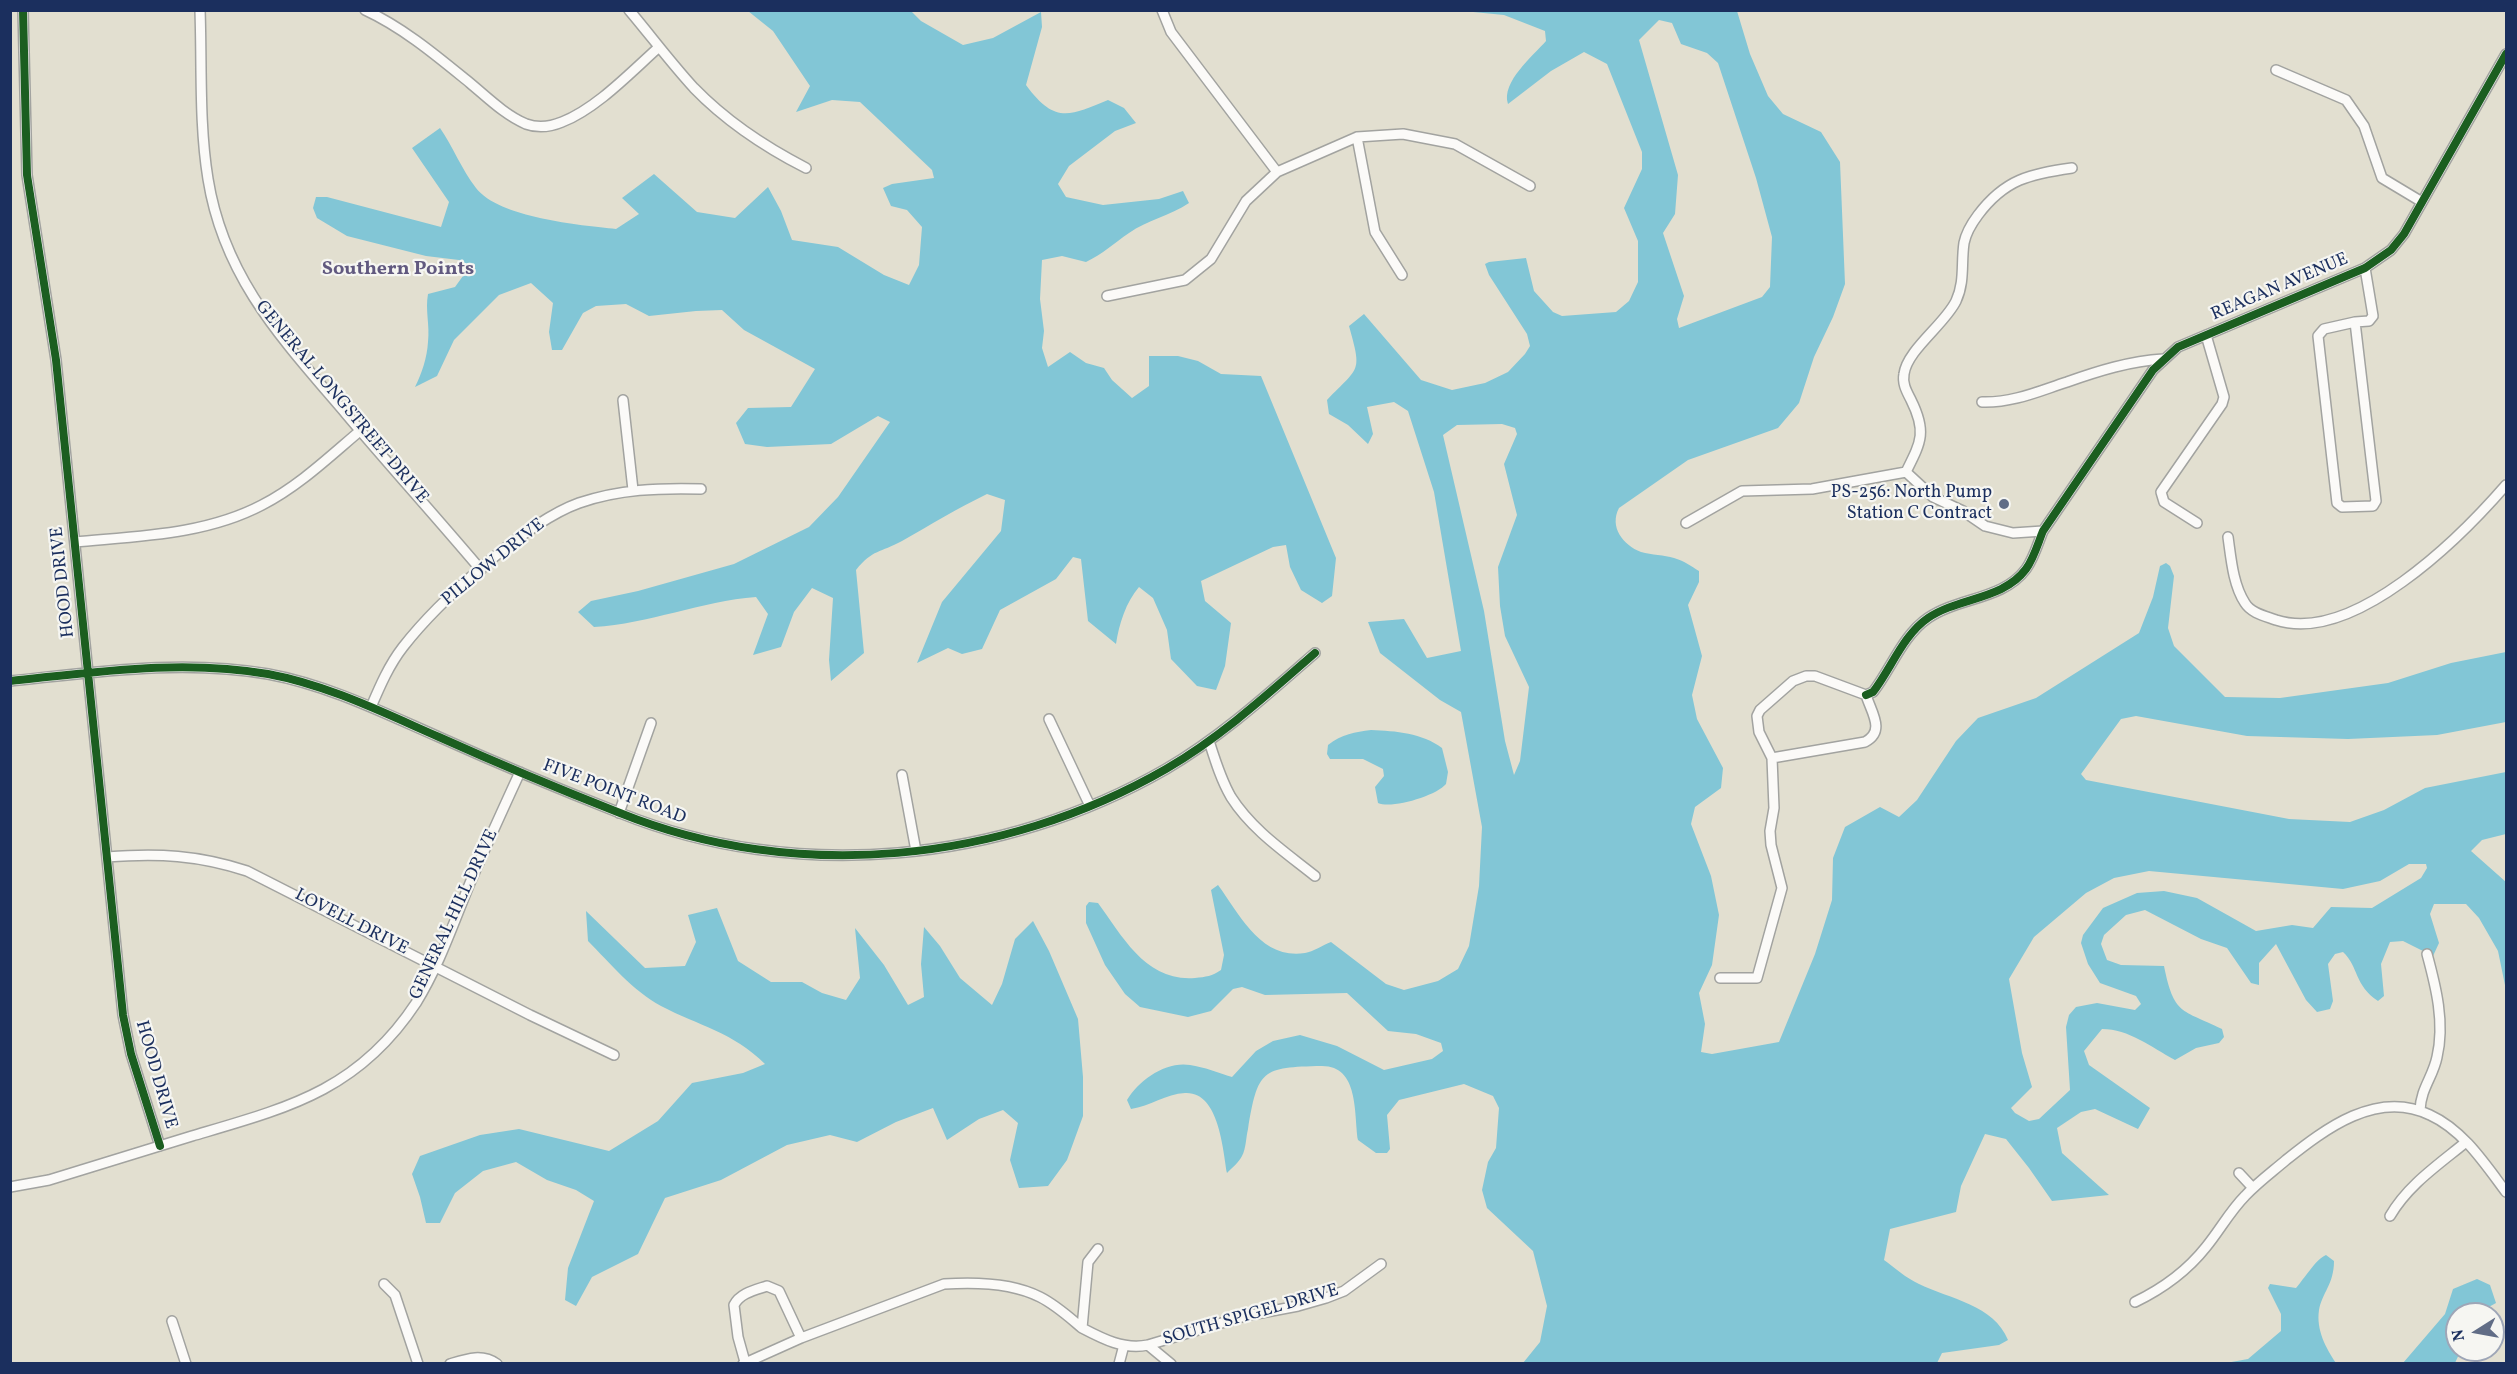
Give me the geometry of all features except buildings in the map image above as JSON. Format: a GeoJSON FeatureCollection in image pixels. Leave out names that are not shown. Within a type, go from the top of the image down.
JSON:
{"type":"FeatureCollection","features":[{"type":"Feature","properties":{"kind":"street","name":"HOOD DRIVE"},"geometry":{"type":"LineString","coordinates":[[23,10],[27,175],[56,360],[125,1030],[160,1146]]}},
{"type":"Feature","properties":{"kind":"street","name":"GENERAL LONGSTREET DRIVE"},"geometry":{"type":"LineString","coordinates":[[201,10],[203,123],[208,181],[231,258],[254,301],[281,337],[481,570]]}},
{"type":"Feature","properties":{"kind":"street"},"geometry":{"type":"LineString","coordinates":[[365,10],[392,25],[434,54],[498,107],[526,124],[535,126],[547,127],[576,116],[659,47]]}},
{"type":"Feature","properties":{"kind":"street"},"geometry":{"type":"LineString","coordinates":[[628,10],[695,88],[733,123],[760,142],[806,168]]}},
{"type":"Feature","properties":{"kind":"street"},"geometry":{"type":"LineString","coordinates":[[1162,10],[1171,32],[1277,172]]}},
{"type":"Feature","properties":{"kind":"street","name":"REAGAN AVENUE"},"geometry":{"type":"LineString","coordinates":[[1866,695],[1873,692],[1902,647],[1926,619],[1957,604],[2002,589],[2018,578],[2032,559],[2043,531],[2153,370],[2163,359],[2178,347],[2365,268],[2391,250],[2404,234],[2503,67],[2506,54]]}},
{"type":"Feature","properties":{"kind":"street"},"geometry":{"type":"LineString","coordinates":[[2276,70],[2346,100],[2364,126],[2382,178],[2422,202]]}},
{"type":"Feature","properties":{"kind":"street"},"geometry":{"type":"LineString","coordinates":[[1107,296],[1185,280],[1211,259],[1246,201],[1277,172],[1357,137],[1403,134],[1455,144],[1530,186]]}},
{"type":"Feature","properties":{"kind":"street"},"geometry":{"type":"LineString","coordinates":[[1357,137],[1375,232],[1402,275]]}},
{"type":"Feature","properties":{"kind":"street"},"geometry":{"type":"LineString","coordinates":[[1906,472],[1921,438],[1922,428],[1920,418],[1906,390],[1904,373],[1909,360],[1956,302],[1964,274],[1966,236],[1986,204],[2010,184],[2034,173],[2072,168]]}},
{"type":"Feature","properties":{"kind":"street"},"geometry":{"type":"LineString","coordinates":[[2355,322],[2376,501],[2373,506],[2342,507],[2337,503],[2318,336],[2324,329],[2355,322],[2369,321],[2373,316],[2365,268]]}},
{"type":"Feature","properties":{"kind":"street"},"geometry":{"type":"LineString","coordinates":[[2197,523],[2164,502],[2162,492],[2222,404],[2224,397],[2206,335]]}},
{"type":"Feature","properties":{"kind":"street"},"geometry":{"type":"LineString","coordinates":[[1982,402],[2020,399],[2118,366],[2163,359]]}},
{"type":"Feature","properties":{"kind":"street"},"geometry":{"type":"LineString","coordinates":[[623,400],[633,490]]}},
{"type":"Feature","properties":{"kind":"street"},"geometry":{"type":"LineString","coordinates":[[75,542],[180,531],[238,517],[286,492],[361,430]]}},
{"type":"Feature","properties":{"kind":"street"},"geometry":{"type":"LineString","coordinates":[[1686,523],[1742,491],[1812,489],[1906,472]]}},
{"type":"Feature","properties":{"kind":"street"},"geometry":{"type":"LineString","coordinates":[[1906,472],[1933,497],[1963,511],[1986,526],[2013,533],[2043,531]]}},
{"type":"Feature","properties":{"kind":"street"},"geometry":{"type":"LineString","coordinates":[[2228,537],[2235,579],[2246,605],[2262,615],[2282,622],[2306,624],[2341,617],[2422,568],[2455,539],[2506,485]]}},
{"type":"Feature","properties":{"kind":"street","name":"PILLOW DRIVE"},"geometry":{"type":"LineString","coordinates":[[371,707],[384,678],[403,648],[439,607],[519,539],[558,513],[606,495],[633,490],[701,489]]}},
{"type":"Feature","properties":{"kind":"street","name":"FIVE POINT ROAD"},"geometry":{"type":"LineString","coordinates":[[10,681],[173,666],[240,670],[296,681],[371,707],[619,813],[689,837],[769,850],[866,855],[965,845],[1042,825],[1090,806],[1166,769],[1209,741],[1231,726],[1315,653]]}},
{"type":"Feature","properties":{"kind":"street"},"geometry":{"type":"LineString","coordinates":[[1719,978],[1757,978],[1769,929],[1780,898],[1780,877],[1771,845],[1770,831],[1774,808],[1773,758],[1759,732],[1757,716],[1760,710],[1792,681],[1806,676],[1815,676],[1866,695],[1876,726],[1875,735],[1871,739],[1865,742],[1773,758]]}},
{"type":"Feature","properties":{"kind":"street"},"geometry":{"type":"LineString","coordinates":[[1049,720],[1090,806]]}},
{"type":"Feature","properties":{"kind":"street"},"geometry":{"type":"LineString","coordinates":[[619,813],[651,723]]}},
{"type":"Feature","properties":{"kind":"street"},"geometry":{"type":"LineString","coordinates":[[1209,741],[1226,787],[1241,812],[1254,827],[1315,876]]}},
{"type":"Feature","properties":{"kind":"street","name":"GENERAL HILL DRIVE"},"geometry":{"type":"LineString","coordinates":[[10,1187],[49,1180],[294,1105],[340,1080],[381,1047],[417,1002],[435,967],[520,772]]}},
{"type":"Feature","properties":{"kind":"street"},"geometry":{"type":"LineString","coordinates":[[902,775],[916,851]]}},
{"type":"Feature","properties":{"kind":"street","name":"LOVELL DRIVE"},"geometry":{"type":"LineString","coordinates":[[107,856],[170,854],[196,857],[247,871],[614,1055]]}},
{"type":"Feature","properties":{"kind":"street"},"geometry":{"type":"LineString","coordinates":[[2420,1110],[2423,1089],[2433,1069],[2439,1042],[2438,1005],[2427,954]]}},
{"type":"Feature","properties":{"kind":"street"},"geometry":{"type":"LineString","coordinates":[[2135,1302],[2167,1284],[2188,1268],[2253,1188],[2323,1130],[2367,1111],[2393,1108],[2420,1110],[2432,1116],[2466,1142],[2506,1192]]}},
{"type":"Feature","properties":{"kind":"street"},"geometry":{"type":"LineString","coordinates":[[2390,1216],[2399,1201],[2418,1181],[2466,1142]]}},
{"type":"Feature","properties":{"kind":"street"},"geometry":{"type":"LineString","coordinates":[[2239,1173],[2253,1188]]}},
{"type":"Feature","properties":{"kind":"street"},"geometry":{"type":"LineString","coordinates":[[1082,1328],[1088,1262],[1098,1249]]}},
{"type":"Feature","properties":{"kind":"street","name":"SOUTH SPIGEL DRIVE"},"geometry":{"type":"LineString","coordinates":[[744,1363],[929,1288],[961,1283],[1024,1291],[1052,1305],[1082,1328],[1100,1337],[1124,1346],[1148,1346],[1245,1316],[1326,1298],[1344,1291],[1381,1264]]}},
{"type":"Feature","properties":{"kind":"street"},"geometry":{"type":"LineString","coordinates":[[384,1284],[395,1295],[418,1364]]}},
{"type":"Feature","properties":{"kind":"street"},"geometry":{"type":"LineString","coordinates":[[744,1363],[734,1305],[740,1297],[755,1290],[767,1286],[779,1291],[801,1338]]}},
{"type":"Feature","properties":{"kind":"street"},"geometry":{"type":"LineString","coordinates":[[172,1321],[186,1364]]}},
{"type":"Feature","properties":{"kind":"street"},"geometry":{"type":"LineString","coordinates":[[1119,1364],[1124,1346]]}},
{"type":"Feature","properties":{"kind":"street","name":"SOUTH SPIGEL DRIVE"},"geometry":{"type":"LineString","coordinates":[[1148,1346],[1171,1364]]}},
{"type":"Feature","properties":{"kind":"street"},"geometry":{"type":"LineString","coordinates":[[450,1364],[476,1357],[485,1358],[497,1364]]}},
{"type":"Feature","properties":{"kind":"water"},"geometry":{"type":"Polygon","coordinates":[[[748,11],[911,11],[921,21],[963,45],[993,38],[1041,12],[1042,27],[1026,85],[1036,97],[1045,106],[1062,113],[1072,113],[1108,100],[1124,108],[1136,123],[1115,131],[1069,166],[1058,184],[1066,197],[1103,205],[1159,199],[1183,191],[1189,203],[1136,229],[1086,262],[1062,256],[1042,260],[1040,299],[1044,331],[1042,348],[1048,367],[1070,352],[1086,363],[1104,368],[1112,380],[1132,398],[1149,386],[1149,356],[1178,356],[1198,361],[1221,374],[1261,376],[1336,558],[1332,596],[1322,603],[1301,590],[1290,567],[1286,545],[1273,547],[1201,581],[1205,601],[1231,623],[1225,666],[1216,690],[1197,686],[1171,659],[1167,630],[1153,598],[1139,587],[1130,599],[1116,644],[1088,621],[1081,559],[1073,557],[1056,579],[1000,610],[982,649],[962,654],[948,648],[917,663],[942,602],[1001,531],[1005,500],[987,494],[872,555],[856,570],[864,653],[831,681],[829,660],[833,598],[812,588],[794,612],[781,647],[753,655],[768,614],[756,597],[715,603],[635,622],[594,627],[578,612],[591,601],[638,591],[734,564],[809,527],[838,497],[890,422],[878,416],[831,444],[767,447],[745,444],[736,423],[748,408],[791,407],[815,369],[744,330],[722,310],[649,316],[626,304],[596,306],[583,313],[562,350],[552,350],[549,332],[553,303],[531,283],[499,295],[454,340],[437,376],[415,387],[424,365],[427,348],[428,294],[455,287],[468,269],[459,260],[426,256],[347,236],[317,218],[313,208],[316,197],[327,197],[441,227],[449,202],[412,148],[440,128],[476,188],[487,198],[521,213],[562,222],[616,229],[639,214],[622,198],[654,174],[697,212],[735,218],[768,187],[781,211],[792,240],[838,247],[884,275],[909,285],[919,265],[922,227],[907,210],[891,206],[883,188],[892,184],[934,178],[932,170],[860,102],[832,100],[796,112],[810,86],[773,31],[748,11]]]}},
{"type":"Feature","properties":{"kind":"water"},"geometry":{"type":"Polygon","coordinates":[[[1463,11],[1737,11],[1750,54],[1768,96],[1783,114],[1821,132],[1840,162],[1845,284],[1833,317],[1814,357],[1799,403],[1778,428],[1688,460],[1619,508],[1616,515],[1619,534],[1634,549],[1678,559],[1699,571],[1699,582],[1688,605],[1702,656],[1692,695],[1697,719],[1723,768],[1721,788],[1695,807],[1691,824],[1711,876],[1719,915],[1712,965],[1699,993],[1705,1024],[1701,1052],[1712,1054],[1779,1042],[1815,954],[1832,900],[1833,858],[1845,827],[1880,807],[1899,817],[1917,800],[1956,741],[1978,718],[2036,698],[2139,633],[2153,597],[2160,566],[2166,563],[2170,566],[2174,576],[2168,628],[2174,646],[2225,697],[2280,698],[2388,683],[2451,663],[2506,652],[2506,722],[2437,735],[2348,739],[2247,736],[2136,716],[2121,719],[2081,774],[2086,780],[2289,819],[2350,822],[2384,810],[2425,788],[2506,772],[2506,834],[2482,840],[2471,851],[2506,882],[2506,990],[2498,951],[2479,918],[2466,904],[2434,904],[2430,914],[2439,943],[2433,956],[2403,941],[2390,942],[2381,964],[2384,996],[2378,1001],[2365,989],[2343,952],[2335,954],[2328,964],[2333,1001],[2330,1009],[2317,1012],[2306,1000],[2276,944],[2259,963],[2259,985],[2251,983],[2227,948],[2201,939],[2145,910],[2126,915],[2104,935],[2101,944],[2107,960],[2121,965],[2164,966],[2172,994],[2181,1008],[2222,1029],[2224,1037],[2219,1043],[2196,1048],[2175,1060],[2131,1035],[2102,1029],[2084,1051],[2089,1065],[2150,1108],[2138,1129],[2095,1109],[2081,1112],[2057,1128],[2062,1153],[2109,1195],[2052,1201],[2006,1139],[1985,1134],[1961,1186],[1956,1212],[1890,1229],[1884,1260],[1914,1282],[1970,1304],[1993,1319],[2008,1340],[1999,1345],[1942,1353],[1937,1363],[1523,1363],[1540,1342],[1547,1306],[1533,1251],[1487,1208],[1482,1190],[1488,1162],[1496,1148],[1499,1108],[1493,1096],[1464,1084],[1399,1100],[1387,1115],[1390,1149],[1387,1153],[1376,1153],[1358,1140],[1355,1105],[1349,1082],[1343,1074],[1334,1068],[1322,1066],[1274,1071],[1260,1083],[1255,1094],[1243,1153],[1227,1173],[1221,1137],[1212,1111],[1205,1101],[1196,1095],[1185,1093],[1131,1109],[1127,1100],[1146,1079],[1163,1069],[1190,1065],[1232,1077],[1256,1051],[1273,1041],[1300,1035],[1337,1046],[1384,1070],[1432,1059],[1443,1051],[1441,1043],[1416,1034],[1388,1031],[1347,993],[1265,995],[1242,987],[1233,989],[1211,1011],[1188,1017],[1140,1007],[1125,994],[1105,965],[1086,923],[1086,906],[1089,902],[1098,903],[1138,955],[1163,973],[1178,977],[1202,977],[1221,970],[1224,955],[1211,890],[1218,885],[1253,933],[1276,950],[1305,953],[1331,942],[1386,984],[1404,990],[1438,981],[1458,969],[1469,946],[1479,886],[1482,827],[1461,712],[1440,700],[1380,653],[1368,622],[1404,619],[1427,658],[1461,651],[1434,492],[1408,411],[1394,402],[1367,407],[1373,434],[1368,444],[1348,425],[1329,414],[1327,400],[1355,368],[1356,353],[1349,326],[1364,314],[1421,380],[1452,390],[1485,383],[1508,372],[1530,346],[1527,334],[1489,275],[1485,264],[1489,262],[1526,258],[1534,291],[1553,312],[1562,316],[1616,312],[1629,301],[1638,282],[1638,241],[1624,208],[1642,169],[1642,152],[1607,64],[1584,52],[1551,71],[1508,104],[1509,87],[1514,78],[1546,41],[1545,31],[1504,15],[1463,11]],[[1659,20],[1639,40],[1678,175],[1675,214],[1663,233],[1684,296],[1677,319],[1679,328],[1762,297],[1770,287],[1772,237],[1756,178],[1718,63],[1707,53],[1681,44],[1672,23],[1659,20]],[[1502,424],[1457,425],[1443,435],[1484,611],[1505,741],[1514,775],[1520,761],[1529,687],[1505,636],[1500,606],[1498,567],[1517,515],[1504,464],[1517,434],[1515,428],[1502,424]],[[2409,864],[2380,881],[2343,889],[2149,871],[2114,878],[2086,893],[2034,937],[2009,979],[2022,1053],[2032,1087],[2011,1108],[2029,1121],[2039,1119],[2070,1090],[2066,1027],[2069,1015],[2076,1007],[2097,1003],[2135,1010],[2141,1004],[2136,996],[2100,983],[2088,964],[2081,943],[2083,935],[2103,908],[2137,893],[2164,891],[2197,898],[2256,931],[2292,925],[2313,928],[2331,907],[2372,908],[2421,878],[2427,868],[2426,864],[2409,864]]]}},
{"type":"Feature","properties":{"kind":"water"},"geometry":{"type":"Polygon","coordinates":[[[1371,730],[1417,736],[1442,748],[1448,772],[1446,784],[1433,793],[1414,800],[1393,804],[1378,803],[1375,787],[1384,776],[1383,769],[1363,759],[1330,759],[1327,754],[1328,745],[1338,738],[1371,730]]]}},
{"type":"Feature","properties":{"kind":"water"},"geometry":{"type":"Polygon","coordinates":[[[717,908],[738,961],[771,982],[802,982],[822,993],[846,1000],[860,978],[855,928],[884,965],[908,1005],[924,997],[921,964],[924,927],[940,946],[960,978],[992,1005],[1002,984],[1015,939],[1033,921],[1049,951],[1078,1019],[1083,1077],[1083,1116],[1067,1160],[1048,1186],[1019,1188],[1010,1160],[1018,1123],[1003,1110],[979,1119],[947,1140],[933,1108],[896,1122],[857,1142],[830,1135],[787,1145],[721,1180],[665,1198],[638,1254],[592,1277],[576,1306],[565,1300],[568,1268],[594,1201],[576,1190],[547,1180],[516,1162],[483,1171],[455,1193],[440,1223],[426,1223],[412,1174],[420,1156],[480,1135],[519,1129],[609,1151],[658,1121],[692,1083],[743,1073],[765,1064],[741,1044],[651,1000],[622,976],[588,941],[586,911],[645,968],[685,966],[696,942],[688,915],[717,908]]]}},
{"type":"Feature","properties":{"kind":"water"},"geometry":{"type":"Polygon","coordinates":[[[2326,1255],[2334,1261],[2333,1269],[2318,1317],[2325,1345],[2336,1363],[2226,1363],[2248,1359],[2281,1331],[2281,1314],[2268,1288],[2270,1284],[2296,1288],[2314,1265],[2326,1255]]]}},
{"type":"Feature","properties":{"kind":"water"},"geometry":{"type":"Polygon","coordinates":[[[2477,1279],[2490,1285],[2496,1302],[2449,1302],[2453,1289],[2477,1279]]]}},
{"type":"Feature","properties":{"kind":"water"},"geometry":{"type":"Polygon","coordinates":[[[2445,1314],[2445,1362],[2455,1363],[2403,1363],[2445,1314]]]}},
{"type":"Feature","properties":{"kind":"cycle path"},"geometry":{"type":"LineString","coordinates":[[23,10],[27,175],[56,360],[123,1015],[131,1054],[160,1146]]}},
{"type":"Feature","properties":{"kind":"cycle path"},"geometry":{"type":"LineString","coordinates":[[1866,695],[1873,692],[1880,683],[1904,643],[1919,625],[1940,611],[2005,587],[2026,569],[2043,531],[2153,370],[2178,347],[2365,268],[2391,250],[2404,234],[2506,54]]}},
{"type":"Feature","properties":{"kind":"cycle path"},"geometry":{"type":"LineString","coordinates":[[10,681],[139,668],[172,667],[268,674],[312,685],[355,701],[574,795],[687,835],[757,849],[827,855],[898,853],[968,843],[1037,826],[1103,801],[1186,757],[1244,714],[1315,653]]}},
{"type":"Feature","properties":{"kind":"place","name":"PS-256: North Pump Station C Contract"},"geometry":{"type":"Point","coordinates":[2004,504]}},
{"type":"Feature","properties":{"kind":"district","name":"Southern Points"},"geometry":{"type":"Point","coordinates":[398,270]}}]}
